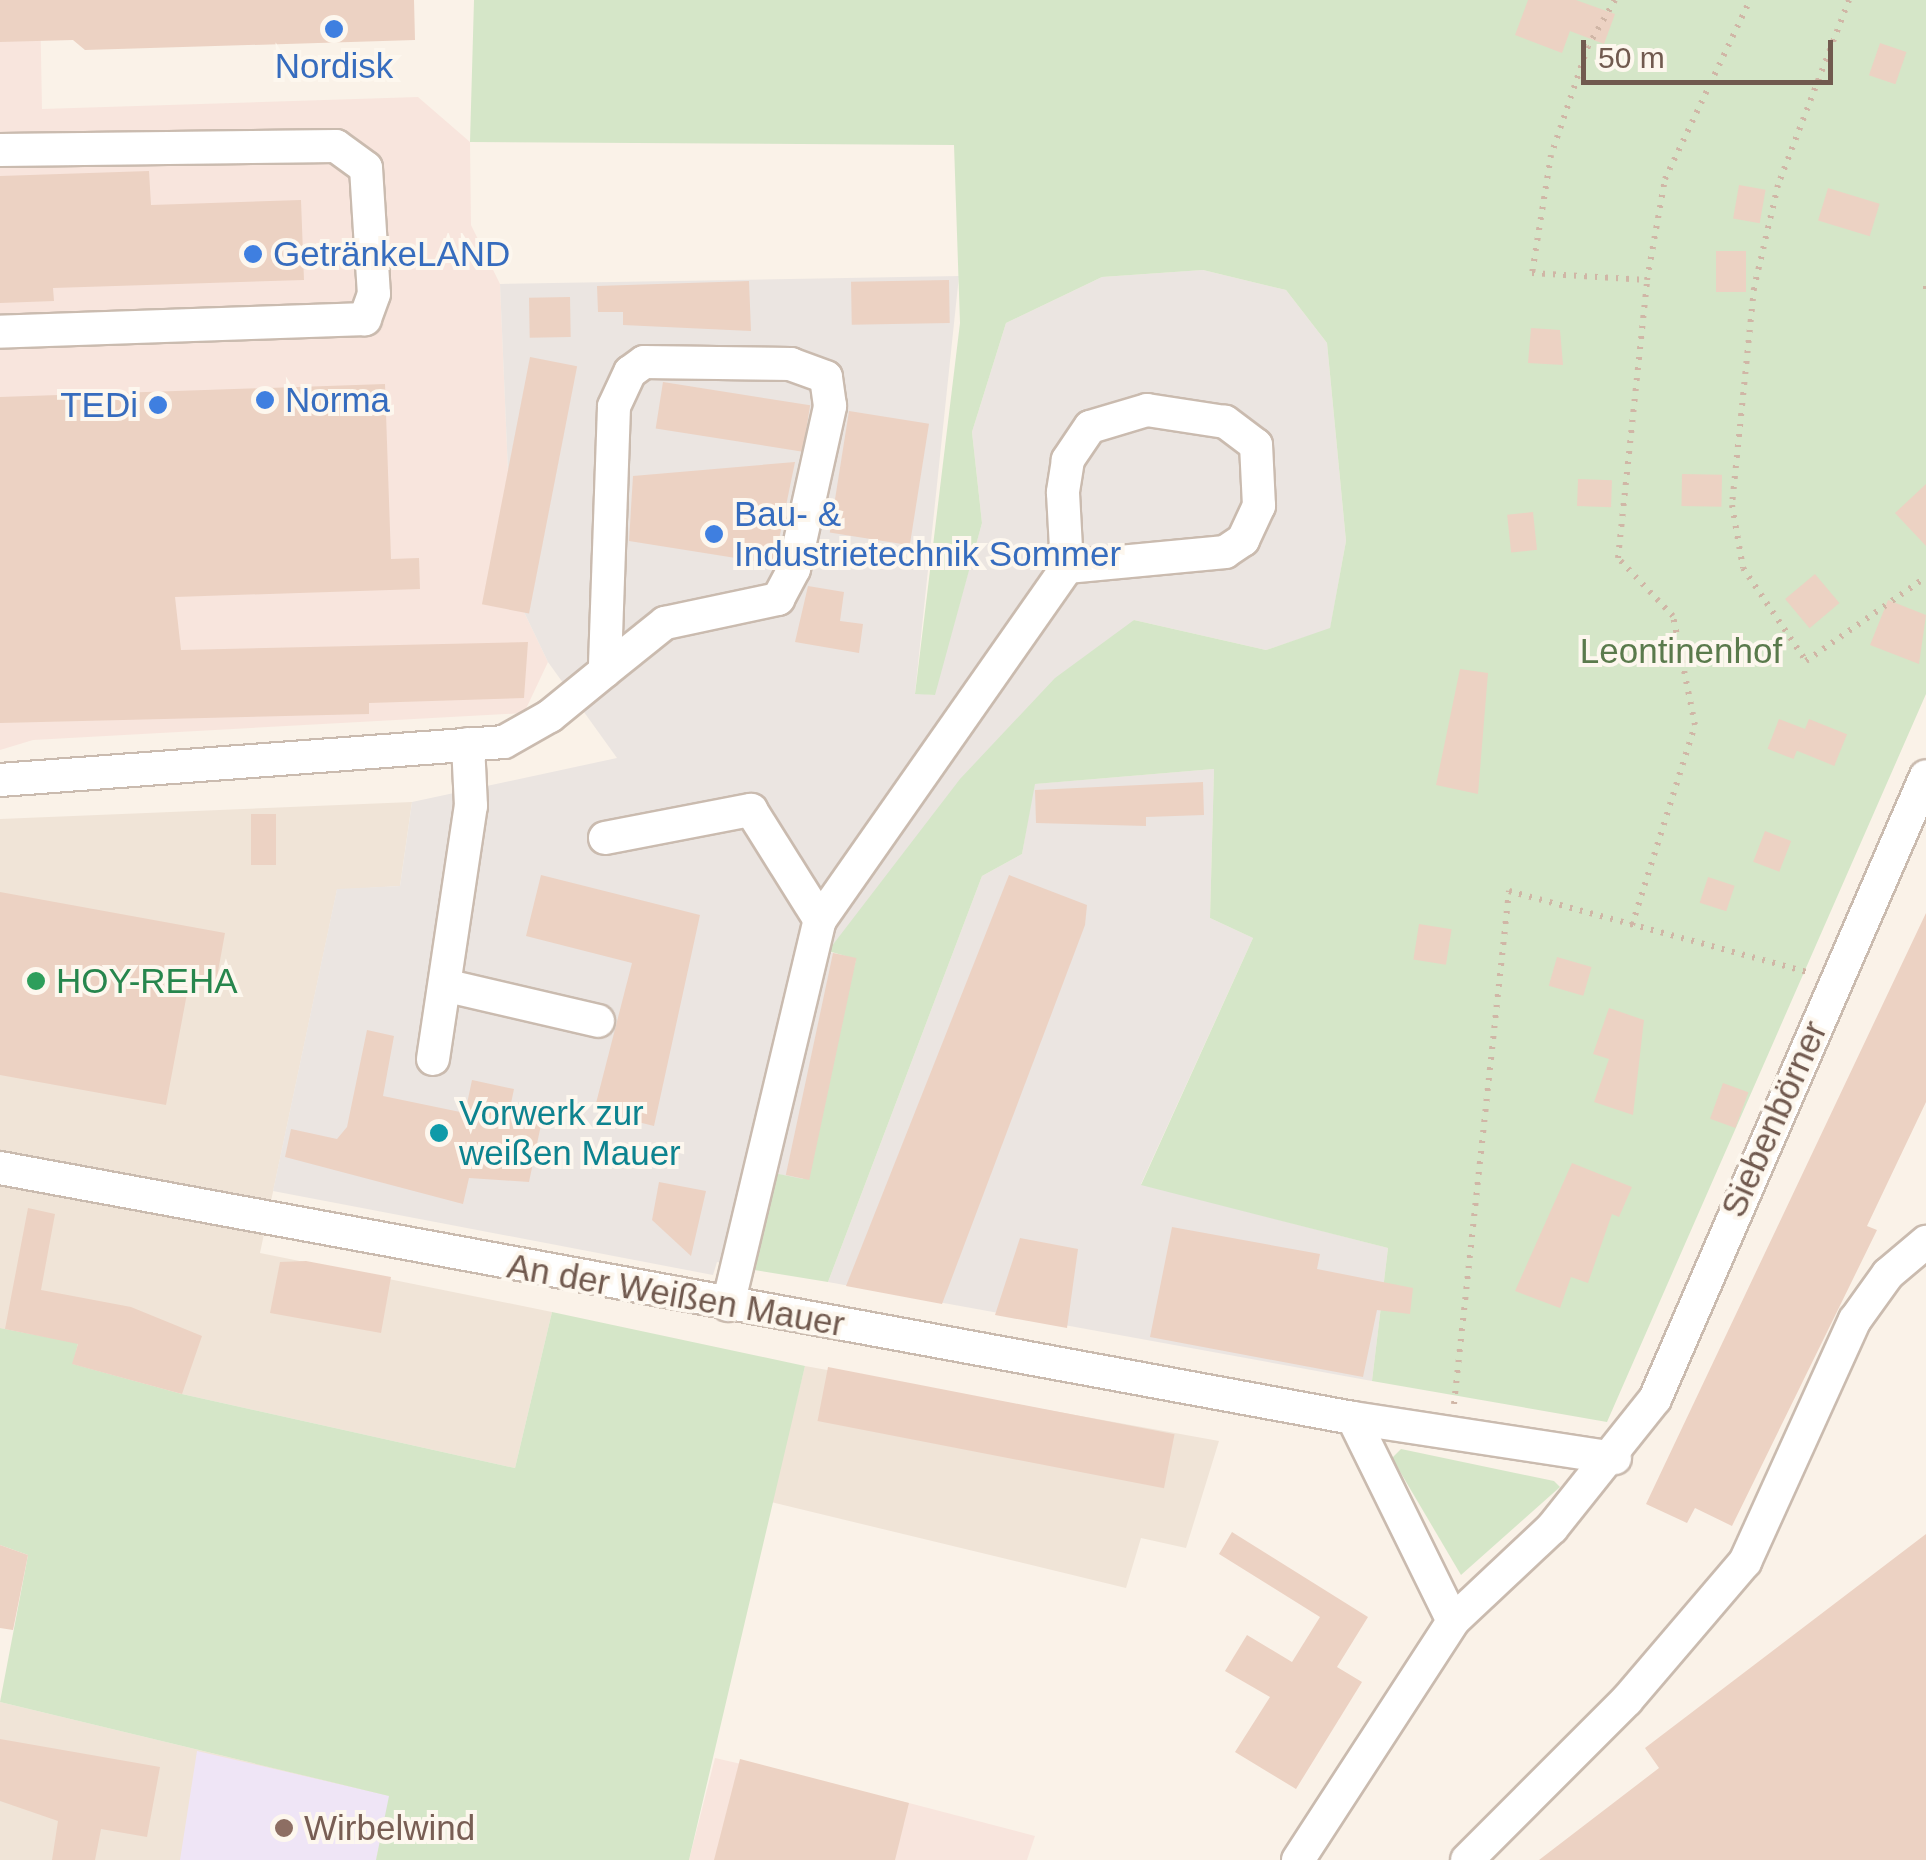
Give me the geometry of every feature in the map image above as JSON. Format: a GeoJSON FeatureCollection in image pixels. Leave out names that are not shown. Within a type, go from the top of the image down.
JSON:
{"type":"FeatureCollection","features":[{"type":"Feature","properties":{"kind":"street"},"geometry":{"type":"LineString","coordinates":[[0,150],[336,146],[366,168],[374,199],[374,294],[365,319],[0,332]]}},
{"type":"Feature","properties":{"kind":"street"},"geometry":{"type":"LineString","coordinates":[[0,780],[504,742],[605,671],[665,623],[778,599],[794,569],[830,406],[826,377],[790,364],[644,362],[630,372],[614,407],[605,671]]}},
{"type":"Feature","properties":{"kind":"street"},"geometry":{"type":"LineString","coordinates":[[728,1305],[820,920],[1068,567],[1063,494],[1068,460],[1090,427],[1147,410],[1225,422],[1256,446],[1258,506],[1243,540],[1225,552],[1068,567]]}},
{"type":"Feature","properties":{"kind":"street"},"geometry":{"type":"LineString","coordinates":[[433,1059],[448,986],[471,806],[468,744]]}},
{"type":"Feature","properties":{"kind":"street","name":"Siebenbörner"},"geometry":{"type":"LineString","coordinates":[[1298,1860],[1453,1621],[1615,1458],[1655,1399],[1926,776]]}},
{"type":"Feature","properties":{"kind":"street"},"geometry":{"type":"LineString","coordinates":[[605,838],[750,810],[820,920]]}},
{"type":"Feature","properties":{"kind":"street"},"geometry":{"type":"LineString","coordinates":[[448,986],[598,1022]]}},
{"type":"Feature","properties":{"kind":"street","name":"An der Weißen Mauer"},"geometry":{"type":"LineString","coordinates":[[0,1168],[1354,1418],[1615,1458]]}},
{"type":"Feature","properties":{"kind":"street"},"geometry":{"type":"LineString","coordinates":[[1468,1860],[1627,1700],[1744,1562],[1855,1320],[1888,1274],[1926,1242]]}},
{"type":"Feature","properties":{"kind":"street"},"geometry":{"type":"LineString","coordinates":[[1354,1418],[1453,1621]]}},
{"type":"Feature","properties":{"kind":"path"},"geometry":{"type":"LineString","coordinates":[[1616,0],[1588,46],[1551,155],[1532,273],[1647,280]]}},
{"type":"Feature","properties":{"kind":"path"},"geometry":{"type":"LineString","coordinates":[[1632,925],[1694,725],[1674,616],[1618,558],[1647,280],[1665,179],[1750,0]]}},
{"type":"Feature","properties":{"kind":"path"},"geometry":{"type":"LineString","coordinates":[[1848,0],[1778,185],[1754,288],[1732,505],[1743,568],[1806,661],[1926,577]]}},
{"type":"Feature","properties":{"kind":"path"},"geometry":{"type":"LineString","coordinates":[[1926,286],[1926,296]]}},
{"type":"Feature","properties":{"kind":"path"},"geometry":{"type":"LineString","coordinates":[[1451,1432],[1509,891],[1835,980]]}},
{"type":"Feature","properties":{"kind":"shaded area"},"geometry":{"type":"Polygon","coordinates":[[[0,0],[40,0],[42,109],[418,97],[470,142],[471,225],[500,284],[513,589],[548,662],[524,713],[33,740],[0,750],[0,0]]]}},
{"type":"Feature","properties":{"kind":"shaded area"},"geometry":{"type":"Polygon","coordinates":[[[1203,270],[1286,290],[1327,343],[1346,541],[1330,629],[1266,650],[1134,620],[829,952],[856,958],[803,1180],[774,1173],[754,1270],[717,1262],[713,1275],[273,1191],[337,889],[400,886],[412,802],[617,758],[548,662],[513,589],[500,284],[959,276],[915,693],[934,695],[982,523],[972,432],[1006,323],[1102,277],[1203,270]]]}},
{"type":"Feature","properties":{"kind":"shaded area"},"geometry":{"type":"Polygon","coordinates":[[[1214,769],[1210,918],[1253,938],[1141,1184],[1388,1248],[1372,1381],[828,1282],[982,876],[1022,854],[1034,784],[1214,769]]]}},
{"type":"Feature","properties":{"kind":"shaded area"},"geometry":{"type":"Polygon","coordinates":[[[412,802],[400,886],[337,890],[260,1253],[552,1312],[515,1468],[182,1394],[72,1364],[77,1343],[0,1328],[0,819],[412,802]]]}},
{"type":"Feature","properties":{"kind":"shaded area"},"geometry":{"type":"Polygon","coordinates":[[[805,1366],[1219,1441],[1186,1548],[1141,1538],[1126,1588],[771,1502],[805,1366]]]}},
{"type":"Feature","properties":{"kind":"shaded area"},"geometry":{"type":"Polygon","coordinates":[[[0,1702],[390,1796],[376,1860],[0,1860],[0,1702]]]}},
{"type":"Feature","properties":{"kind":"shaded area","name":"Wirbelwind"},"geometry":{"type":"Polygon","coordinates":[[[197,1751],[390,1796],[376,1860],[180,1860],[197,1751]]]}},
{"type":"Feature","properties":{"kind":"shaded area"},"geometry":{"type":"Polygon","coordinates":[[[715,1758],[1035,1836],[1027,1860],[689,1860],[715,1758]]]}},
{"type":"Feature","properties":{"kind":"green space","name":"Leontinenhof"},"geometry":{"type":"Polygon","coordinates":[[[474,0],[1926,0],[1926,694],[1607,1422],[1372,1381],[1388,1248],[1141,1185],[1253,938],[1210,918],[1214,769],[1035,784],[1022,854],[982,876],[828,1282],[754,1270],[774,1173],[803,1179],[856,959],[828,951],[960,779],[1055,678],[1134,620],[1266,650],[1330,628],[1346,541],[1327,343],[1286,290],[1203,270],[1102,277],[1006,323],[972,432],[982,523],[935,695],[915,694],[960,323],[954,145],[470,142],[474,0]]]}},
{"type":"Feature","properties":{"kind":"green space"},"geometry":{"type":"Polygon","coordinates":[[[552,1312],[805,1366],[689,1860],[376,1860],[389,1796],[0,1702],[28,1555],[0,1545],[0,1328],[78,1343],[73,1364],[182,1394],[515,1468],[552,1312]]]}},
{"type":"Feature","properties":{"kind":"green space"},"geometry":{"type":"Polygon","coordinates":[[[1401,1449],[1554,1481],[1560,1487],[1461,1575],[1392,1458],[1401,1449]]]}},
{"type":"Feature","properties":{"kind":"building"},"geometry":{"type":"Polygon","coordinates":[[[0,0],[414,0],[415,40],[85,50],[73,40],[0,42],[0,0]]]}},
{"type":"Feature","properties":{"kind":"building"},"geometry":{"type":"Polygon","coordinates":[[[1528,0],[1576,0],[1615,14],[1604,44],[1570,31],[1562,53],[1515,35],[1528,0]]]}},
{"type":"Feature","properties":{"kind":"building"},"geometry":{"type":"Polygon","coordinates":[[[1880,43],[1906,52],[1895,84],[1869,75],[1880,43]]]}},
{"type":"Feature","properties":{"kind":"building"},"geometry":{"type":"Polygon","coordinates":[[[149,171],[151,205],[301,200],[304,280],[53,288],[54,301],[0,303],[0,176],[149,171]]]}},
{"type":"Feature","properties":{"kind":"building"},"geometry":{"type":"Polygon","coordinates":[[[1739,185],[1766,190],[1760,223],[1733,218],[1739,185]]]}},
{"type":"Feature","properties":{"kind":"building"},"geometry":{"type":"Polygon","coordinates":[[[1828,188],[1880,204],[1870,236],[1818,221],[1828,188]]]}},
{"type":"Feature","properties":{"kind":"building"},"geometry":{"type":"Polygon","coordinates":[[[1716,251],[1746,251],[1746,292],[1716,292],[1716,251]]]}},
{"type":"Feature","properties":{"kind":"building"},"geometry":{"type":"Polygon","coordinates":[[[949,280],[950,323],[852,325],[851,282],[949,280]]]}},
{"type":"Feature","properties":{"kind":"building"},"geometry":{"type":"Polygon","coordinates":[[[749,281],[751,331],[623,325],[623,312],[598,312],[597,286],[749,281]]]}},
{"type":"Feature","properties":{"kind":"building"},"geometry":{"type":"Polygon","coordinates":[[[570,297],[571,337],[530,338],[529,298],[570,297]]]}},
{"type":"Feature","properties":{"kind":"building"},"geometry":{"type":"Polygon","coordinates":[[[1531,328],[1560,330],[1563,365],[1528,363],[1531,328]]]}},
{"type":"Feature","properties":{"kind":"building"},"geometry":{"type":"Polygon","coordinates":[[[530,357],[577,366],[529,614],[482,604],[530,357]]]}},
{"type":"Feature","properties":{"kind":"building"},"geometry":{"type":"Polygon","coordinates":[[[663,382],[810,405],[803,452],[656,428],[663,382]]]}},
{"type":"Feature","properties":{"kind":"building"},"geometry":{"type":"Polygon","coordinates":[[[385,384],[391,559],[419,558],[420,589],[175,597],[181,650],[528,642],[524,698],[369,703],[369,714],[0,723],[0,397],[385,384]]]}},
{"type":"Feature","properties":{"kind":"building"},"geometry":{"type":"Polygon","coordinates":[[[849,411],[929,424],[910,545],[830,532],[849,411]]]}},
{"type":"Feature","properties":{"kind":"building"},"geometry":{"type":"Polygon","coordinates":[[[795,462],[774,564],[629,541],[633,476],[795,462]]]}},
{"type":"Feature","properties":{"kind":"building"},"geometry":{"type":"Polygon","coordinates":[[[1682,474],[1722,475],[1721,507],[1681,506],[1682,474]]]}},
{"type":"Feature","properties":{"kind":"building"},"geometry":{"type":"Polygon","coordinates":[[[1578,479],[1612,480],[1611,507],[1577,506],[1578,479]]]}},
{"type":"Feature","properties":{"kind":"building"},"geometry":{"type":"Polygon","coordinates":[[[1926,484],[1926,546],[1895,513],[1926,484]]]}},
{"type":"Feature","properties":{"kind":"building"},"geometry":{"type":"Polygon","coordinates":[[[1533,512],[1537,550],[1511,553],[1507,515],[1533,512]]]}},
{"type":"Feature","properties":{"kind":"building"},"geometry":{"type":"Polygon","coordinates":[[[1815,574],[1839,603],[1810,628],[1785,599],[1815,574]]]}},
{"type":"Feature","properties":{"kind":"building"},"geometry":{"type":"Polygon","coordinates":[[[808,586],[844,592],[840,621],[863,624],[859,653],[795,642],[808,586]]]}},
{"type":"Feature","properties":{"kind":"building"},"geometry":{"type":"Polygon","coordinates":[[[1888,600],[1926,615],[1919,664],[1870,645],[1888,600]]]}},
{"type":"Feature","properties":{"kind":"building"},"geometry":{"type":"Polygon","coordinates":[[[1460,669],[1488,673],[1478,794],[1436,785],[1460,669]]]}},
{"type":"Feature","properties":{"kind":"building"},"geometry":{"type":"Polygon","coordinates":[[[1779,719],[1805,729],[1794,759],[1768,749],[1779,719]]]}},
{"type":"Feature","properties":{"kind":"building"},"geometry":{"type":"Polygon","coordinates":[[[1809,719],[1847,734],[1834,766],[1796,751],[1809,719]]]}},
{"type":"Feature","properties":{"kind":"building"},"geometry":{"type":"Polygon","coordinates":[[[1203,782],[1204,815],[1146,817],[1146,826],[1036,823],[1035,790],[1203,782]]]}},
{"type":"Feature","properties":{"kind":"building"},"geometry":{"type":"Polygon","coordinates":[[[251,814],[276,814],[276,865],[251,865],[251,814]]]}},
{"type":"Feature","properties":{"kind":"building"},"geometry":{"type":"Polygon","coordinates":[[[1765,831],[1791,841],[1779,872],[1753,862],[1765,831]]]}},
{"type":"Feature","properties":{"kind":"building"},"geometry":{"type":"Polygon","coordinates":[[[541,875],[700,915],[654,1126],[594,1111],[632,963],[526,936],[541,875]]]}},
{"type":"Feature","properties":{"kind":"building"},"geometry":{"type":"Polygon","coordinates":[[[1009,875],[1087,905],[1085,925],[942,1304],[846,1286],[1009,875]]]}},
{"type":"Feature","properties":{"kind":"building"},"geometry":{"type":"Polygon","coordinates":[[[1708,877],[1735,886],[1726,911],[1700,903],[1708,877]]]}},
{"type":"Feature","properties":{"kind":"building"},"geometry":{"type":"Polygon","coordinates":[[[0,892],[225,933],[215,988],[189,983],[166,1105],[0,1075],[0,892]]]}},
{"type":"Feature","properties":{"kind":"building"},"geometry":{"type":"Polygon","coordinates":[[[1926,913],[1926,1102],[1867,1226],[1877,1230],[1732,1526],[1695,1508],[1687,1523],[1646,1504],[1926,913]]]}},
{"type":"Feature","properties":{"kind":"building"},"geometry":{"type":"Polygon","coordinates":[[[1419,924],[1452,929],[1446,965],[1413,960],[1419,924]]]}},
{"type":"Feature","properties":{"kind":"building"},"geometry":{"type":"Polygon","coordinates":[[[833,953],[856,958],[809,1180],[786,1175],[833,953]]]}},
{"type":"Feature","properties":{"kind":"building"},"geometry":{"type":"Polygon","coordinates":[[[1557,957],[1592,967],[1583,996],[1549,986],[1557,957]]]}},
{"type":"Feature","properties":{"kind":"building"},"geometry":{"type":"Polygon","coordinates":[[[1609,1008],[1644,1020],[1633,1115],[1594,1102],[1609,1059],[1593,1054],[1609,1008]]]}},
{"type":"Feature","properties":{"kind":"building","name":"Vorwerk zur weißen Mauer"},"geometry":{"type":"Polygon","coordinates":[[[367,1030],[394,1036],[383,1096],[465,1113],[472,1080],[514,1089],[509,1113],[542,1120],[529,1182],[469,1178],[463,1204],[285,1157],[291,1129],[337,1139],[347,1127],[367,1030]]]}},
{"type":"Feature","properties":{"kind":"building"},"geometry":{"type":"Polygon","coordinates":[[[1723,1083],[1748,1092],[1735,1128],[1710,1119],[1723,1083]]]}},
{"type":"Feature","properties":{"kind":"building"},"geometry":{"type":"Polygon","coordinates":[[[1572,1163],[1632,1187],[1619,1217],[1612,1214],[1588,1283],[1571,1277],[1560,1308],[1515,1291],[1572,1163]]]}},
{"type":"Feature","properties":{"kind":"building"},"geometry":{"type":"Polygon","coordinates":[[[659,1182],[706,1191],[691,1256],[652,1220],[659,1182]]]}},
{"type":"Feature","properties":{"kind":"building"},"geometry":{"type":"Polygon","coordinates":[[[28,1208],[55,1214],[41,1290],[131,1307],[202,1336],[182,1394],[72,1364],[78,1344],[5,1329],[28,1208]]]}},
{"type":"Feature","properties":{"kind":"building"},"geometry":{"type":"Polygon","coordinates":[[[1172,1227],[1320,1254],[1317,1269],[1413,1288],[1410,1314],[1377,1310],[1363,1377],[1150,1337],[1172,1227]]]}},
{"type":"Feature","properties":{"kind":"building"},"geometry":{"type":"Polygon","coordinates":[[[1020,1238],[1078,1249],[1067,1328],[995,1315],[1020,1238]]]}},
{"type":"Feature","properties":{"kind":"building"},"geometry":{"type":"Polygon","coordinates":[[[306,1261],[391,1277],[381,1333],[270,1313],[280,1262],[306,1261]]]}},
{"type":"Feature","properties":{"kind":"building"},"geometry":{"type":"Polygon","coordinates":[[[828,1367],[1175,1434],[1164,1488],[818,1421],[828,1367]]]}},
{"type":"Feature","properties":{"kind":"building"},"geometry":{"type":"Polygon","coordinates":[[[1232,1532],[1368,1617],[1337,1667],[1362,1682],[1296,1789],[1235,1752],[1270,1697],[1225,1671],[1247,1635],[1292,1662],[1320,1617],[1219,1554],[1232,1532]]]}},
{"type":"Feature","properties":{"kind":"building"},"geometry":{"type":"Polygon","coordinates":[[[1926,1534],[1926,1860],[1539,1860],[1659,1768],[1645,1748],[1926,1534]]]}},
{"type":"Feature","properties":{"kind":"building"},"geometry":{"type":"Polygon","coordinates":[[[0,1545],[28,1555],[13,1630],[0,1628],[0,1545]]]}},
{"type":"Feature","properties":{"kind":"building"},"geometry":{"type":"Polygon","coordinates":[[[0,1739],[160,1767],[147,1837],[101,1829],[95,1860],[52,1860],[58,1821],[0,1801],[0,1739]]]}},
{"type":"Feature","properties":{"kind":"building"},"geometry":{"type":"Polygon","coordinates":[[[740,1759],[909,1803],[895,1860],[714,1860],[740,1759]]]}},
{"type":"Feature","properties":{"kind":"place","name":"Nordisk"},"geometry":{"type":"Point","coordinates":[334,29]}},
{"type":"Feature","properties":{"kind":"place","name":"GetränkeLAND"},"geometry":{"type":"Point","coordinates":[253,254]}},
{"type":"Feature","properties":{"kind":"place","name":"Norma"},"geometry":{"type":"Point","coordinates":[265,400]}},
{"type":"Feature","properties":{"kind":"place","name":"TEDi"},"geometry":{"type":"Point","coordinates":[158,405]}},
{"type":"Feature","properties":{"kind":"place","name":"Bau- & Industrietechnik Sommer"},"geometry":{"type":"Point","coordinates":[714,534]}},
{"type":"Feature","properties":{"kind":"place","name":"HOY-REHA"},"geometry":{"type":"Point","coordinates":[36,981]}},
{"type":"Feature","properties":{"kind":"place","name":"Vorwerk zur weißen Mauer"},"geometry":{"type":"Point","coordinates":[439,1133]}},
{"type":"Feature","properties":{"kind":"place","name":"Wirbelwind"},"geometry":{"type":"Point","coordinates":[284,1828]}}]}
